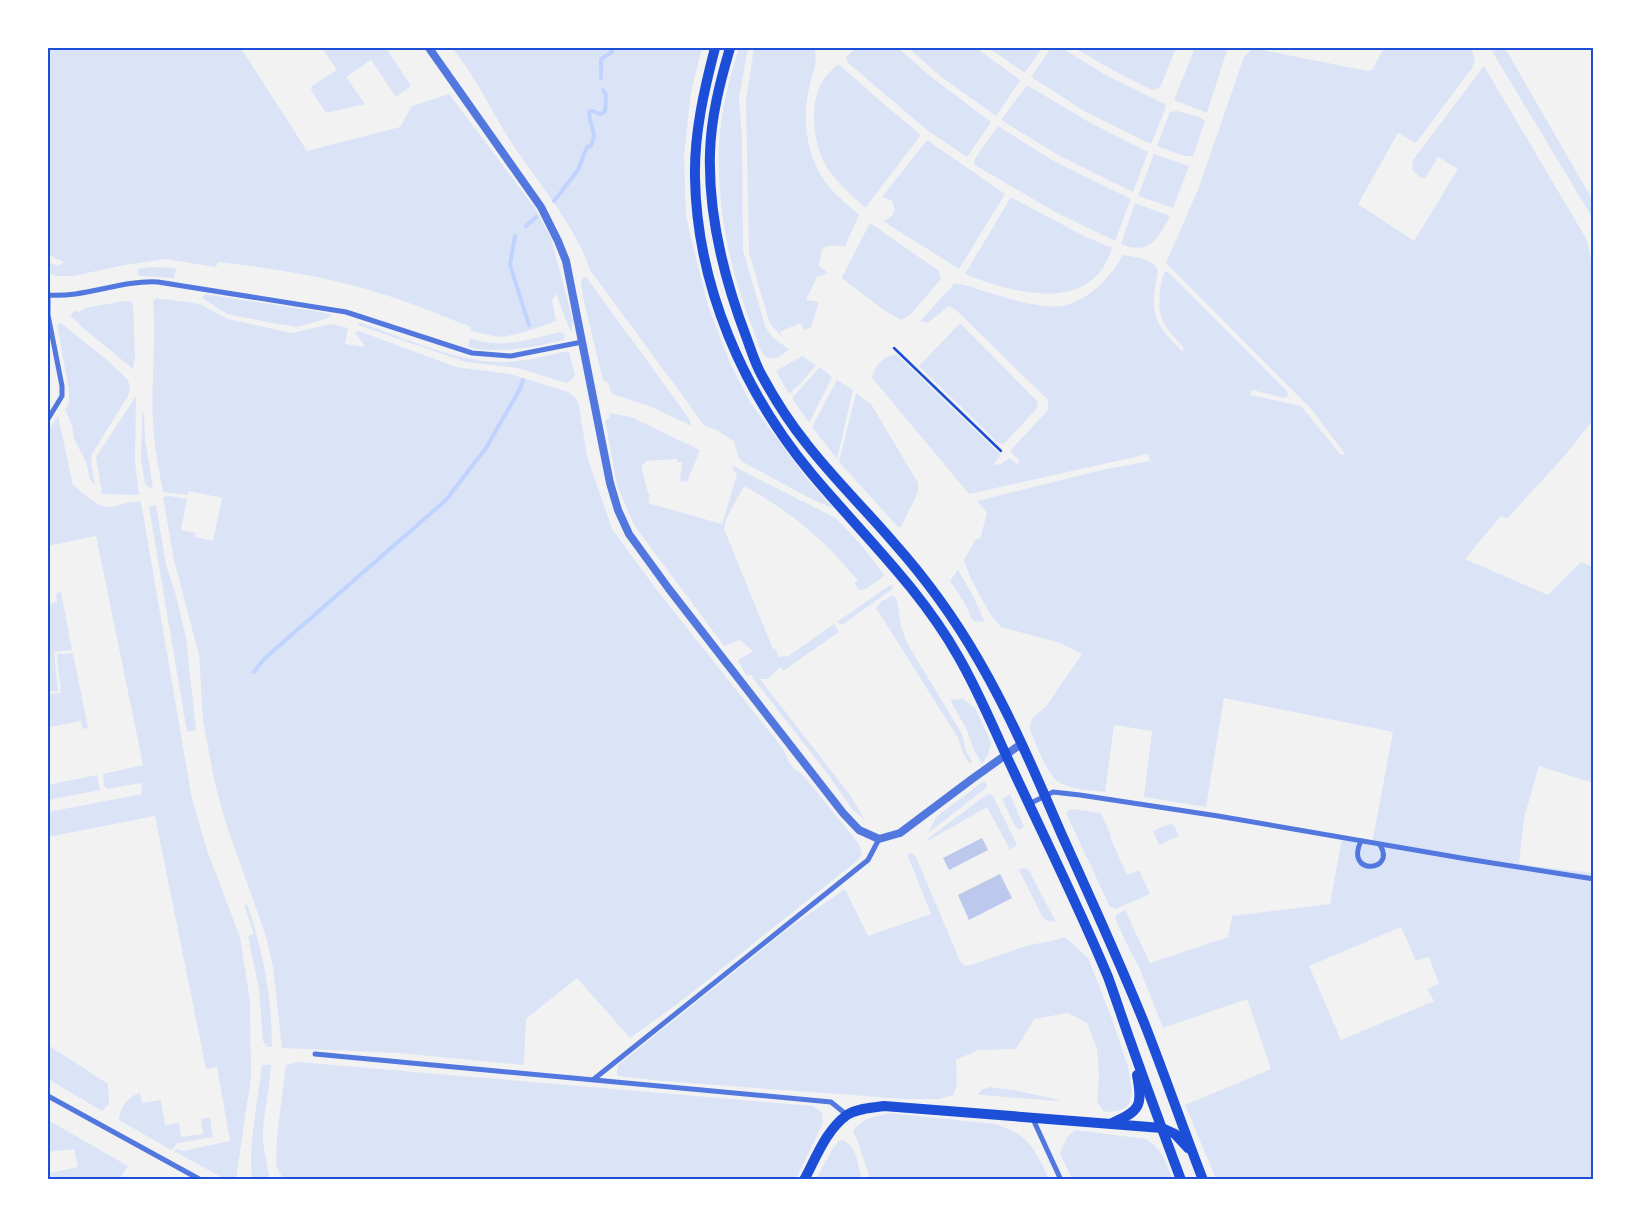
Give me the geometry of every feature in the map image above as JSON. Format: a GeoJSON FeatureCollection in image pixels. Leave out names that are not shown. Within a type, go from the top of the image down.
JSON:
{"type":"FeatureCollection","features":[{"type":"Feature","properties":{"kind":"main road"},"geometry":{"type":"LineString","coordinates":[[715,48],[699,122],[695,178],[705,261],[720,312],[739,362],[777,429],[811,473],[885,556],[932,615],[958,654],[1083,920],[1109,980],[1182,1180]]}},
{"type":"Feature","properties":{"kind":"main road"},"geometry":{"type":"LineString","coordinates":[[730,48],[720,82],[714,115],[710,151],[710,185],[720,256],[741,323],[760,372],[804,441],[896,545],[939,598],[980,662],[1045,796],[1135,1000],[1203,1180]]}},
{"type":"Feature","properties":{"kind":"main road"},"geometry":{"type":"LineString","coordinates":[[1109,1124],[1130,1115],[1138,1104],[1139,1086],[1131,1044]]}},
{"type":"Feature","properties":{"kind":"main road"},"geometry":{"type":"LineString","coordinates":[[804,1180],[825,1140],[847,1115],[862,1109],[884,1106],[1162,1128],[1175,1134],[1184,1142],[1194,1157]]}},
{"type":"Feature","properties":{"kind":"street"},"geometry":{"type":"LineString","coordinates":[[430,48],[533,194],[558,241],[566,261],[610,483],[618,510],[629,534],[669,589],[843,813],[859,830],[879,838],[892,836],[908,828],[1005,754],[1021,744]]}},
{"type":"Feature","properties":{"kind":"street"},"geometry":{"type":"LineString","coordinates":[[48,418],[62,396],[62,386],[48,315],[48,295],[70,294],[133,282],[158,282],[346,312],[472,353],[499,356],[523,355],[582,342]]}},
{"type":"Feature","properties":{"kind":"street"},"geometry":{"type":"LineString","coordinates":[[1029,804],[1054,792],[1096,797],[1594,879]]}},
{"type":"Feature","properties":{"kind":"street"},"geometry":{"type":"LineString","coordinates":[[594,1079],[868,860],[879,838]]}},
{"type":"Feature","properties":{"kind":"street"},"geometry":{"type":"LineString","coordinates":[[1361,841],[1358,847],[1358,856],[1360,862],[1365,866],[1377,865],[1383,858],[1380,845]]}},
{"type":"Feature","properties":{"kind":"street"},"geometry":{"type":"LineString","coordinates":[[315,1054],[831,1102],[847,1115]]}},
{"type":"Feature","properties":{"kind":"street"},"geometry":{"type":"LineString","coordinates":[[48,1096],[201,1180]]}},
{"type":"Feature","properties":{"kind":"street"},"geometry":{"type":"LineString","coordinates":[[1032,1117],[1061,1180]]}},
{"type":"Feature","properties":{"kind":"path"},"geometry":{"type":"LineString","coordinates":[[894,348],[1001,452]]}},
{"type":"Feature","properties":{"kind":"shaded area"},"geometry":{"type":"Polygon","coordinates":[[[48,48],[241,48],[307,151],[400,127],[412,106],[449,94],[535,208],[551,238],[573,321],[571,333],[556,294],[552,300],[556,321],[522,333],[502,337],[470,331],[471,327],[404,301],[362,288],[321,278],[259,267],[218,262],[216,267],[165,259],[73,276],[57,276],[48,273],[48,262],[58,266],[64,262],[48,255],[48,48]]]}},
{"type":"Feature","properties":{"kind":"shaded area"},"geometry":{"type":"Polygon","coordinates":[[[322,48],[386,48],[411,86],[396,97],[371,60],[346,77],[365,104],[326,113],[311,90],[312,86],[337,70],[322,48]]]}},
{"type":"Feature","properties":{"kind":"shaded area"},"geometry":{"type":"Polygon","coordinates":[[[452,48],[702,48],[691,92],[684,156],[686,217],[708,306],[731,365],[750,402],[807,479],[833,508],[815,501],[741,461],[738,457],[734,441],[704,425],[590,270],[575,236],[511,142],[476,82],[452,48]]]}},
{"type":"Feature","properties":{"kind":"shaded area"},"geometry":{"type":"Polygon","coordinates":[[[739,48],[748,48],[739,98],[742,137],[743,250],[765,326],[773,338],[789,349],[772,359],[766,357],[760,348],[738,285],[727,240],[720,194],[719,148],[721,122],[739,48]]]}},
{"type":"Feature","properties":{"kind":"shaded area"},"geometry":{"type":"Polygon","coordinates":[[[754,48],[814,48],[815,63],[806,112],[809,147],[824,180],[859,215],[845,246],[827,246],[822,249],[819,266],[828,273],[817,277],[806,300],[819,302],[811,327],[804,330],[800,323],[780,332],[784,339],[770,324],[749,253],[746,100],[754,48]]]}},
{"type":"Feature","properties":{"kind":"shaded area"},"geometry":{"type":"Polygon","coordinates":[[[856,48],[898,48],[930,76],[991,122],[967,157],[927,130],[847,62],[846,57],[856,48]]]}},
{"type":"Feature","properties":{"kind":"shaded area"},"geometry":{"type":"Polygon","coordinates":[[[908,48],[976,48],[1020,80],[996,116],[944,79],[908,48]]]}},
{"type":"Feature","properties":{"kind":"shaded area"},"geometry":{"type":"Polygon","coordinates":[[[989,48],[1042,48],[1025,73],[989,48]]]}},
{"type":"Feature","properties":{"kind":"shaded area"},"geometry":{"type":"Polygon","coordinates":[[[1051,48],[1062,48],[1104,74],[1165,104],[1166,107],[1151,144],[1086,112],[1031,77],[1051,48]]]}},
{"type":"Feature","properties":{"kind":"shaded area"},"geometry":{"type":"Polygon","coordinates":[[[1075,48],[1176,48],[1162,83],[1159,88],[1152,90],[1075,48]]]}},
{"type":"Feature","properties":{"kind":"shaded area"},"geometry":{"type":"Polygon","coordinates":[[[1195,48],[1226,48],[1227,50],[1207,113],[1174,100],[1195,48]]]}},
{"type":"Feature","properties":{"kind":"shaded area"},"geometry":{"type":"Polygon","coordinates":[[[1253,48],[1368,71],[1372,70],[1384,48],[1471,48],[1475,59],[1472,68],[1416,143],[1398,133],[1358,204],[1414,241],[1458,169],[1438,157],[1425,178],[1420,178],[1412,169],[1413,160],[1484,66],[1587,240],[1594,275],[1593,420],[1567,453],[1507,519],[1501,516],[1465,559],[1548,595],[1581,562],[1593,567],[1593,783],[1539,766],[1524,818],[1519,864],[1591,873],[1593,863],[1593,1179],[1216,1179],[1185,1105],[1271,1069],[1247,999],[1163,1028],[1139,967],[1115,918],[1116,915],[1125,910],[1150,963],[1228,937],[1232,916],[1330,904],[1342,838],[1372,843],[1393,732],[1224,698],[1206,807],[1144,797],[1152,731],[1114,725],[1105,792],[1073,788],[1056,780],[1044,763],[1029,727],[1033,718],[1047,705],[1082,654],[1060,643],[1001,627],[990,614],[970,577],[964,560],[976,539],[980,539],[987,513],[977,501],[1106,469],[1150,461],[1148,454],[969,494],[872,378],[880,362],[892,355],[897,355],[1001,455],[993,465],[1001,464],[1009,458],[1017,464],[1020,461],[1010,451],[1048,410],[1048,400],[957,311],[949,306],[928,323],[920,321],[954,284],[966,285],[1004,297],[1045,306],[1054,307],[1072,303],[1098,287],[1112,272],[1123,255],[1133,256],[1152,263],[1158,270],[1154,303],[1155,313],[1159,324],[1166,334],[1182,351],[1184,348],[1167,328],[1161,316],[1160,290],[1162,278],[1166,271],[1287,391],[1288,396],[1284,398],[1252,390],[1250,395],[1301,406],[1341,455],[1345,454],[1311,409],[1166,263],[1199,187],[1244,57],[1253,48]],[[1401,927],[1309,966],[1341,1040],[1434,1001],[1427,989],[1439,984],[1429,957],[1416,961],[1401,927]]]}},
{"type":"Feature","properties":{"kind":"shaded area"},"geometry":{"type":"Polygon","coordinates":[[[1490,48],[1505,48],[1593,201],[1593,222],[1589,212],[1490,48]]]}},
{"type":"Feature","properties":{"kind":"shaded area"},"geometry":{"type":"Polygon","coordinates":[[[837,65],[840,65],[920,134],[866,207],[840,184],[828,169],[816,139],[814,117],[817,96],[820,86],[837,65]]]}},
{"type":"Feature","properties":{"kind":"shaded area"},"geometry":{"type":"Polygon","coordinates":[[[1027,85],[1089,122],[1148,152],[1133,192],[1056,154],[1003,121],[1002,119],[1027,85]]]}},
{"type":"Feature","properties":{"kind":"shaded area"},"geometry":{"type":"Polygon","coordinates":[[[1177,111],[1199,117],[1205,121],[1193,156],[1185,156],[1157,146],[1170,112],[1177,111]]]}},
{"type":"Feature","properties":{"kind":"shaded area"},"geometry":{"type":"Polygon","coordinates":[[[998,126],[1054,161],[1131,199],[1115,241],[1057,213],[975,165],[976,157],[998,126]]]}},
{"type":"Feature","properties":{"kind":"shaded area"},"geometry":{"type":"Polygon","coordinates":[[[927,140],[1005,194],[959,269],[883,221],[894,214],[894,208],[892,201],[882,197],[927,140]]]}},
{"type":"Feature","properties":{"kind":"shaded area"},"geometry":{"type":"Polygon","coordinates":[[[1154,154],[1189,166],[1173,208],[1138,196],[1154,154]]]}},
{"type":"Feature","properties":{"kind":"shaded area"},"geometry":{"type":"Polygon","coordinates":[[[1011,197],[1084,236],[1112,248],[1102,269],[1087,283],[1069,291],[1049,294],[1005,288],[965,274],[1011,197]]]}},
{"type":"Feature","properties":{"kind":"shaded area"},"geometry":{"type":"Polygon","coordinates":[[[1135,203],[1170,216],[1162,231],[1152,243],[1138,248],[1121,244],[1135,203]]]}},
{"type":"Feature","properties":{"kind":"shaded area"},"geometry":{"type":"Polygon","coordinates":[[[870,223],[939,271],[941,279],[912,313],[901,320],[881,308],[842,277],[870,223]]]}},
{"type":"Feature","properties":{"kind":"shaded area"},"geometry":{"type":"Polygon","coordinates":[[[152,267],[176,268],[174,278],[138,276],[138,269],[152,267]]]}},
{"type":"Feature","properties":{"kind":"shaded area"},"geometry":{"type":"Polygon","coordinates":[[[586,277],[688,417],[692,426],[649,406],[612,394],[608,383],[603,381],[583,297],[581,283],[583,278],[586,277]]]}},
{"type":"Feature","properties":{"kind":"shaded area"},"geometry":{"type":"Polygon","coordinates":[[[205,294],[332,315],[325,319],[297,327],[278,324],[227,314],[202,298],[205,294]]]}},
{"type":"Feature","properties":{"kind":"shaded area"},"geometry":{"type":"Polygon","coordinates":[[[156,298],[200,304],[228,319],[291,333],[332,324],[348,328],[345,344],[365,347],[355,332],[359,331],[456,367],[510,374],[568,392],[576,398],[579,405],[587,456],[612,529],[656,589],[784,750],[793,767],[802,774],[859,844],[862,854],[858,860],[676,1005],[630,1038],[577,978],[526,1019],[524,1065],[398,1053],[282,1048],[273,967],[265,933],[226,824],[215,784],[203,721],[199,655],[174,560],[163,497],[170,496],[187,499],[181,530],[196,533],[195,537],[213,541],[222,498],[189,491],[188,495],[163,492],[153,423],[153,301],[156,298]]]}},
{"type":"Feature","properties":{"kind":"shaded area"},"geometry":{"type":"Polygon","coordinates":[[[125,301],[133,302],[135,357],[133,369],[70,315],[77,310],[78,312],[84,310],[84,308],[125,301]]]}},
{"type":"Feature","properties":{"kind":"shaded area"},"geometry":{"type":"Polygon","coordinates":[[[359,322],[429,348],[484,361],[517,361],[569,352],[575,374],[572,380],[566,383],[518,368],[466,362],[358,325],[359,322]]]}},
{"type":"Feature","properties":{"kind":"shaded area"},"geometry":{"type":"Polygon","coordinates":[[[61,323],[107,360],[128,380],[130,388],[128,396],[92,454],[91,463],[95,485],[90,480],[86,462],[74,439],[72,425],[65,409],[69,403],[69,391],[57,324],[61,323]]]}},
{"type":"Feature","properties":{"kind":"shaded area"},"geometry":{"type":"Polygon","coordinates":[[[960,323],[1037,401],[1038,407],[1004,444],[998,443],[919,366],[960,323]]]}},
{"type":"Feature","properties":{"kind":"shaded area"},"geometry":{"type":"Polygon","coordinates":[[[561,332],[564,334],[565,339],[526,348],[492,350],[468,347],[470,338],[494,343],[505,343],[561,332]]]}},
{"type":"Feature","properties":{"kind":"shaded area"},"geometry":{"type":"Polygon","coordinates":[[[802,356],[816,365],[789,394],[776,371],[802,356]]]}},
{"type":"Feature","properties":{"kind":"shaded area"},"geometry":{"type":"Polygon","coordinates":[[[820,367],[832,377],[809,423],[792,398],[820,367]]]}},
{"type":"Feature","properties":{"kind":"shaded area"},"geometry":{"type":"Polygon","coordinates":[[[837,380],[853,390],[837,459],[812,427],[837,380]]]}},
{"type":"Feature","properties":{"kind":"shaded area"},"geometry":{"type":"Polygon","coordinates":[[[856,393],[871,404],[918,483],[918,492],[901,527],[898,527],[839,462],[856,393]]]}},
{"type":"Feature","properties":{"kind":"shaded area"},"geometry":{"type":"Polygon","coordinates":[[[136,396],[135,462],[139,495],[102,494],[96,457],[136,396]]]}},
{"type":"Feature","properties":{"kind":"shaded area"},"geometry":{"type":"Polygon","coordinates":[[[144,412],[145,439],[153,487],[150,488],[145,484],[141,459],[142,414],[144,412]]]}},
{"type":"Feature","properties":{"kind":"shaded area"},"geometry":{"type":"Polygon","coordinates":[[[609,413],[631,417],[700,450],[687,482],[680,481],[682,462],[677,462],[677,459],[645,461],[645,464],[641,465],[648,493],[650,494],[648,503],[722,524],[737,474],[732,468],[733,466],[836,518],[862,546],[884,575],[864,590],[859,590],[854,583],[858,581],[820,540],[776,505],[744,486],[726,519],[724,529],[773,649],[775,648],[779,657],[787,657],[834,624],[839,632],[783,671],[780,667],[768,679],[760,679],[850,795],[865,820],[853,810],[752,677],[753,675],[746,675],[738,660],[753,651],[740,640],[724,646],[634,525],[617,485],[605,420],[610,418],[609,413]]]}},
{"type":"Feature","properties":{"kind":"shaded area"},"geometry":{"type":"Polygon","coordinates":[[[58,416],[73,485],[100,505],[110,507],[141,502],[192,799],[208,853],[240,937],[250,1001],[251,1077],[236,1179],[225,1179],[174,1151],[176,1149],[183,1151],[230,1141],[217,1067],[206,1069],[155,816],[48,837],[48,812],[142,794],[141,783],[107,789],[104,786],[103,774],[143,765],[96,536],[48,546],[48,430],[58,416]]]}},
{"type":"Feature","properties":{"kind":"shaded area"},"geometry":{"type":"Polygon","coordinates":[[[156,505],[166,564],[186,638],[196,730],[187,732],[149,507],[156,505]]]}},
{"type":"Feature","properties":{"kind":"shaded area"},"geometry":{"type":"Polygon","coordinates":[[[958,570],[985,622],[973,621],[964,602],[950,581],[958,570]]]}},
{"type":"Feature","properties":{"kind":"shaded area"},"geometry":{"type":"Polygon","coordinates":[[[890,585],[893,587],[891,590],[842,625],[837,622],[890,585]]]}},
{"type":"Feature","properties":{"kind":"shaded area"},"geometry":{"type":"Polygon","coordinates":[[[61,592],[72,650],[54,652],[58,691],[48,692],[48,604],[57,602],[56,593],[61,592]]]}},
{"type":"Feature","properties":{"kind":"shaded area"},"geometry":{"type":"Polygon","coordinates":[[[893,595],[897,600],[901,627],[907,643],[962,734],[966,751],[972,761],[970,764],[964,755],[958,738],[876,608],[881,602],[893,595]]]}},
{"type":"Feature","properties":{"kind":"shaded area"},"geometry":{"type":"Polygon","coordinates":[[[73,653],[88,728],[83,729],[81,721],[50,727],[48,694],[61,693],[57,654],[73,653]]]}},
{"type":"Feature","properties":{"kind":"shaded area"},"geometry":{"type":"Polygon","coordinates":[[[963,699],[975,708],[991,742],[988,755],[982,764],[973,748],[967,730],[950,700],[963,699]]]}},
{"type":"Feature","properties":{"kind":"shaded area"},"geometry":{"type":"Polygon","coordinates":[[[97,775],[100,790],[48,800],[48,785],[97,775]]]}},
{"type":"Feature","properties":{"kind":"shaded area"},"geometry":{"type":"Polygon","coordinates":[[[984,781],[987,785],[986,788],[928,833],[937,816],[984,781]]]}},
{"type":"Feature","properties":{"kind":"shaded area"},"geometry":{"type":"Polygon","coordinates":[[[990,794],[993,796],[1017,845],[1010,850],[987,807],[928,841],[927,839],[990,794]]]}},
{"type":"Feature","properties":{"kind":"shaded area"},"geometry":{"type":"Polygon","coordinates":[[[1010,794],[1024,827],[1019,830],[1015,826],[1002,799],[1010,794]]]}},
{"type":"Feature","properties":{"kind":"shaded area"},"geometry":{"type":"Polygon","coordinates":[[[1068,810],[1101,813],[1127,875],[1139,870],[1150,894],[1116,909],[1110,907],[1066,813],[1068,810]]]}},
{"type":"Feature","properties":{"kind":"shaded area"},"geometry":{"type":"Polygon","coordinates":[[[1169,824],[1174,825],[1179,836],[1159,845],[1153,831],[1169,824]]]}},
{"type":"Feature","properties":{"kind":"shaded area"},"geometry":{"type":"Polygon","coordinates":[[[912,853],[916,857],[961,963],[966,966],[1029,945],[1065,937],[1088,958],[1112,1019],[1128,1067],[1132,1091],[1127,1107],[1118,1111],[1104,1112],[1097,1101],[1099,1076],[1097,1048],[1087,1023],[1068,1013],[1034,1019],[1016,1049],[978,1050],[956,1060],[957,1085],[953,1095],[939,1099],[906,1099],[618,1076],[618,1065],[793,925],[845,889],[868,936],[931,914],[907,854],[912,853]]]}},
{"type":"Feature","properties":{"kind":"shaded area"},"geometry":{"type":"Polygon","coordinates":[[[1023,868],[1028,869],[1056,922],[1043,918],[1019,870],[1023,868]]]}},
{"type":"Feature","properties":{"kind":"shaded area"},"geometry":{"type":"Polygon","coordinates":[[[247,904],[266,974],[272,1028],[272,1047],[267,1047],[263,1041],[259,990],[248,936],[254,934],[244,905],[247,904]]]}},
{"type":"Feature","properties":{"kind":"shaded area"},"geometry":{"type":"Polygon","coordinates":[[[48,1045],[108,1084],[109,1104],[102,1111],[48,1079],[48,1045]]]}},
{"type":"Feature","properties":{"kind":"shaded area"},"geometry":{"type":"Polygon","coordinates":[[[298,1062],[813,1106],[822,1113],[823,1123],[796,1179],[283,1179],[276,1165],[277,1136],[286,1065],[298,1062]]]}},
{"type":"Feature","properties":{"kind":"shaded area"},"geometry":{"type":"Polygon","coordinates":[[[262,1065],[271,1065],[263,1136],[269,1175],[267,1179],[252,1179],[252,1138],[262,1065]]]}},
{"type":"Feature","properties":{"kind":"shaded area"},"geometry":{"type":"Polygon","coordinates":[[[989,1087],[1014,1090],[1060,1100],[978,1094],[981,1090],[989,1087]]]}},
{"type":"Feature","properties":{"kind":"shaded area"},"geometry":{"type":"Polygon","coordinates":[[[140,1093],[142,1103],[161,1100],[165,1125],[179,1123],[181,1137],[203,1134],[201,1119],[210,1117],[213,1137],[178,1143],[171,1150],[119,1120],[125,1103],[131,1097],[140,1093]]]}},
{"type":"Feature","properties":{"kind":"shaded area"},"geometry":{"type":"Polygon","coordinates":[[[889,1113],[995,1124],[1007,1128],[1030,1144],[1049,1179],[870,1179],[853,1132],[864,1121],[889,1113]]]}},
{"type":"Feature","properties":{"kind":"shaded area"},"geometry":{"type":"Polygon","coordinates":[[[48,1120],[128,1166],[120,1179],[51,1179],[50,1173],[78,1167],[74,1149],[48,1152],[48,1120]]]}},
{"type":"Feature","properties":{"kind":"shaded area"},"geometry":{"type":"Polygon","coordinates":[[[1075,1130],[1146,1139],[1160,1152],[1173,1179],[1072,1179],[1060,1153],[1067,1137],[1075,1130]]]}},
{"type":"Feature","properties":{"kind":"shaded area"},"geometry":{"type":"Polygon","coordinates":[[[843,1140],[848,1143],[854,1152],[862,1179],[816,1179],[833,1148],[839,1141],[843,1140]]]}},
{"type":"Feature","properties":{"kind":"building"},"geometry":{"type":"Polygon","coordinates":[[[982,838],[988,850],[949,870],[943,858],[982,838]]]}},
{"type":"Feature","properties":{"kind":"building"},"geometry":{"type":"Polygon","coordinates":[[[1000,874],[1012,898],[969,920],[958,895],[1000,874]]]}},
{"type":"Feature","properties":{"kind":"waterway"},"geometry":{"type":"LineString","coordinates":[[601,78],[601,59],[612,52],[612,48]]}},
{"type":"Feature","properties":{"kind":"waterway"},"geometry":{"type":"LineString","coordinates":[[554,201],[578,170],[587,147],[591,146],[594,136],[589,112],[593,111],[600,114],[605,112],[606,95],[603,90]]}},
{"type":"Feature","properties":{"kind":"waterway"},"geometry":{"type":"LineString","coordinates":[[526,226],[536,217]]}},
{"type":"Feature","properties":{"kind":"waterway"},"geometry":{"type":"LineString","coordinates":[[515,236],[510,265],[529,325]]}},
{"type":"Feature","properties":{"kind":"waterway"},"geometry":{"type":"LineString","coordinates":[[254,672],[264,659],[446,500],[486,448],[520,389],[523,380]]}}]}
